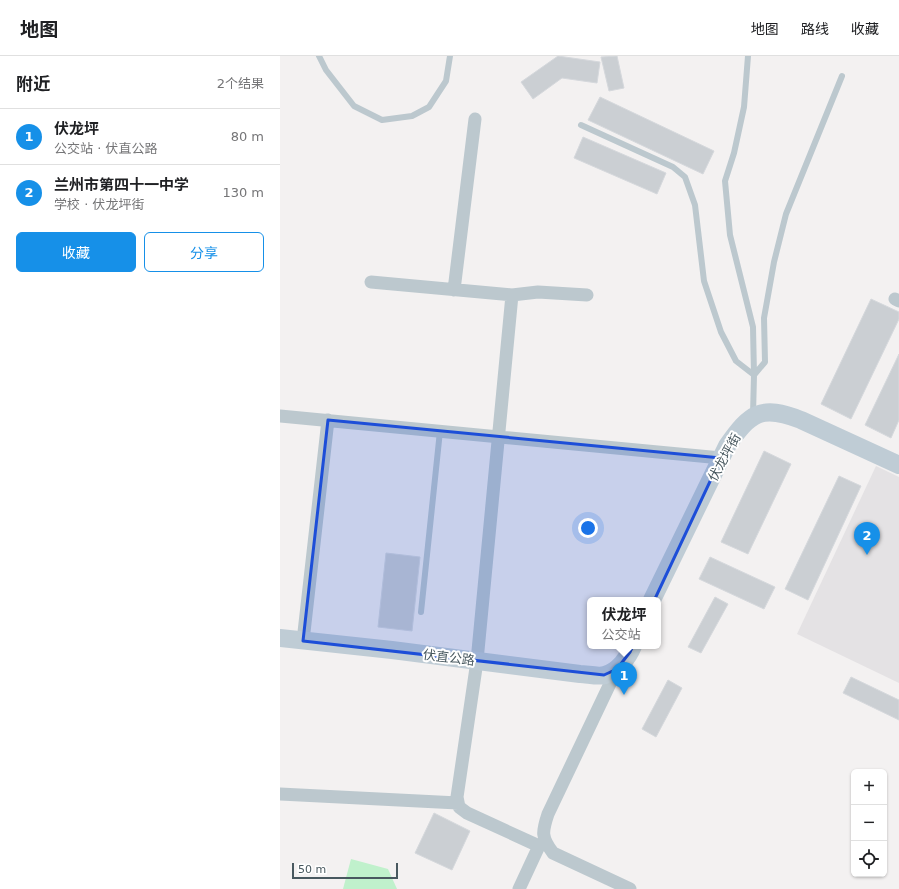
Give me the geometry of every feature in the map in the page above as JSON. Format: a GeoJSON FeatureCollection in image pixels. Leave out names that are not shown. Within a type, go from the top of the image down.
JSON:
{"type":"FeatureCollection","features":[{"type":"Feature","properties":{"kind":"main road","name":"伏龙坪街"},"geometry":{"type":"LineString","coordinates":[[653,597],[727,446],[739,429],[753,417],[768,412],[784,413],[899,465]]}},
{"type":"Feature","properties":{"kind":"main road","name":"伏直公路"},"geometry":{"type":"LineString","coordinates":[[280,638],[392,650],[580,674],[604,675],[617,668]]}},
{"type":"Feature","properties":{"kind":"main road"},"geometry":{"type":"LineString","coordinates":[[617,668],[632,649]]}},
{"type":"Feature","properties":{"kind":"street"},"geometry":{"type":"LineString","coordinates":[[454,290],[475,119]]}},
{"type":"Feature","properties":{"kind":"street"},"geometry":{"type":"LineString","coordinates":[[371,282],[512,295],[538,292],[587,295]]}},
{"type":"Feature","properties":{"kind":"street"},"geometry":{"type":"LineString","coordinates":[[512,295],[477,661],[457,797],[458,803],[459,807],[467,813],[542,844],[553,852],[630,889]]}},
{"type":"Feature","properties":{"kind":"street"},"geometry":{"type":"LineString","coordinates":[[280,416],[721,458]]}},
{"type":"Feature","properties":{"kind":"street"},"geometry":{"type":"LineString","coordinates":[[303,640],[328,420]]}},
{"type":"Feature","properties":{"kind":"street"},"geometry":{"type":"LineString","coordinates":[[518,889],[542,844],[542,831],[548,814],[617,668]]}},
{"type":"Feature","properties":{"kind":"street"},"geometry":{"type":"LineString","coordinates":[[280,794],[458,803]]}},
{"type":"Feature","properties":{"kind":"lane"},"geometry":{"type":"LineString","coordinates":[[319,56],[326,70],[354,106],[382,120],[412,116],[429,107],[446,82],[450,56]]}},
{"type":"Feature","properties":{"kind":"lane"},"geometry":{"type":"LineString","coordinates":[[748,56],[744,107],[734,153],[725,181],[730,235],[753,327],[753,417]]}},
{"type":"Feature","properties":{"kind":"lane"},"geometry":{"type":"LineString","coordinates":[[754,375],[765,362],[764,318],[774,262],[786,214],[842,76]]}},
{"type":"Feature","properties":{"kind":"lane"},"geometry":{"type":"LineString","coordinates":[[581,126],[673,167],[684,177],[695,205],[704,281],[721,332],[736,361],[754,375]]}},
{"type":"Feature","properties":{"kind":"lane"},"geometry":{"type":"LineString","coordinates":[[421,612],[440,431]]}},
{"type":"Feature","properties":{"kind":"highlighted area"},"geometry":{"type":"Polygon","coordinates":[[[328,420],[721,458],[630,652],[617,669],[604,675],[303,641],[328,420]]]}},
{"type":"Feature","properties":{"kind":"shaded area"},"geometry":{"type":"Polygon","coordinates":[[[876,466],[899,477],[899,683],[797,634],[876,466]]]}},
{"type":"Feature","properties":{"kind":"green space"},"geometry":{"type":"Polygon","coordinates":[[[351,859],[388,869],[397,889],[343,889],[351,859]]]}},
{"type":"Feature","properties":{"kind":"building"},"geometry":{"type":"Polygon","coordinates":[[[558,56],[600,62],[597,83],[562,78],[533,99],[521,82],[558,56]]]}},
{"type":"Feature","properties":{"kind":"building"},"geometry":{"type":"Polygon","coordinates":[[[617,56],[624,88],[609,91],[601,57],[617,56]]]}},
{"type":"Feature","properties":{"kind":"building"},"geometry":{"type":"Polygon","coordinates":[[[600,97],[714,151],[703,174],[588,120],[600,97]]]}},
{"type":"Feature","properties":{"kind":"building"},"geometry":{"type":"Polygon","coordinates":[[[583,137],[666,173],[657,194],[574,158],[583,137]]]}},
{"type":"Feature","properties":{"kind":"building"},"geometry":{"type":"Polygon","coordinates":[[[871,299],[899,312],[899,319],[851,419],[821,404],[871,299]]]}},
{"type":"Feature","properties":{"kind":"building"},"geometry":{"type":"Polygon","coordinates":[[[899,354],[899,420],[891,438],[865,425],[899,354]]]}},
{"type":"Feature","properties":{"kind":"building"},"geometry":{"type":"Polygon","coordinates":[[[764,451],[791,464],[748,554],[721,542],[764,451]]]}},
{"type":"Feature","properties":{"kind":"building"},"geometry":{"type":"Polygon","coordinates":[[[839,476],[861,486],[808,600],[785,589],[839,476]]]}},
{"type":"Feature","properties":{"kind":"building"},"geometry":{"type":"Polygon","coordinates":[[[386,553],[420,557],[412,631],[378,627],[386,553]]]}},
{"type":"Feature","properties":{"kind":"building"},"geometry":{"type":"Polygon","coordinates":[[[710,557],[775,587],[764,609],[699,579],[710,557]]]}},
{"type":"Feature","properties":{"kind":"building"},"geometry":{"type":"Polygon","coordinates":[[[715,597],[728,604],[701,653],[688,647],[715,597]]]}},
{"type":"Feature","properties":{"kind":"building"},"geometry":{"type":"Polygon","coordinates":[[[851,677],[899,700],[899,720],[843,693],[851,677]]]}},
{"type":"Feature","properties":{"kind":"building"},"geometry":{"type":"Polygon","coordinates":[[[668,680],[682,688],[656,737],[642,729],[668,680]]]}},
{"type":"Feature","properties":{"kind":"building"},"geometry":{"type":"Polygon","coordinates":[[[434,813],[470,831],[452,870],[415,853],[434,813]]]}},
{"type":"Feature","properties":{"kind":"place","name":"兰州市第四十一中学"},"geometry":{"type":"Point","coordinates":[867,555]}},
{"type":"Feature","properties":{"kind":"place","name":"伏龙坪"},"geometry":{"type":"Point","coordinates":[624,695]}}]}
